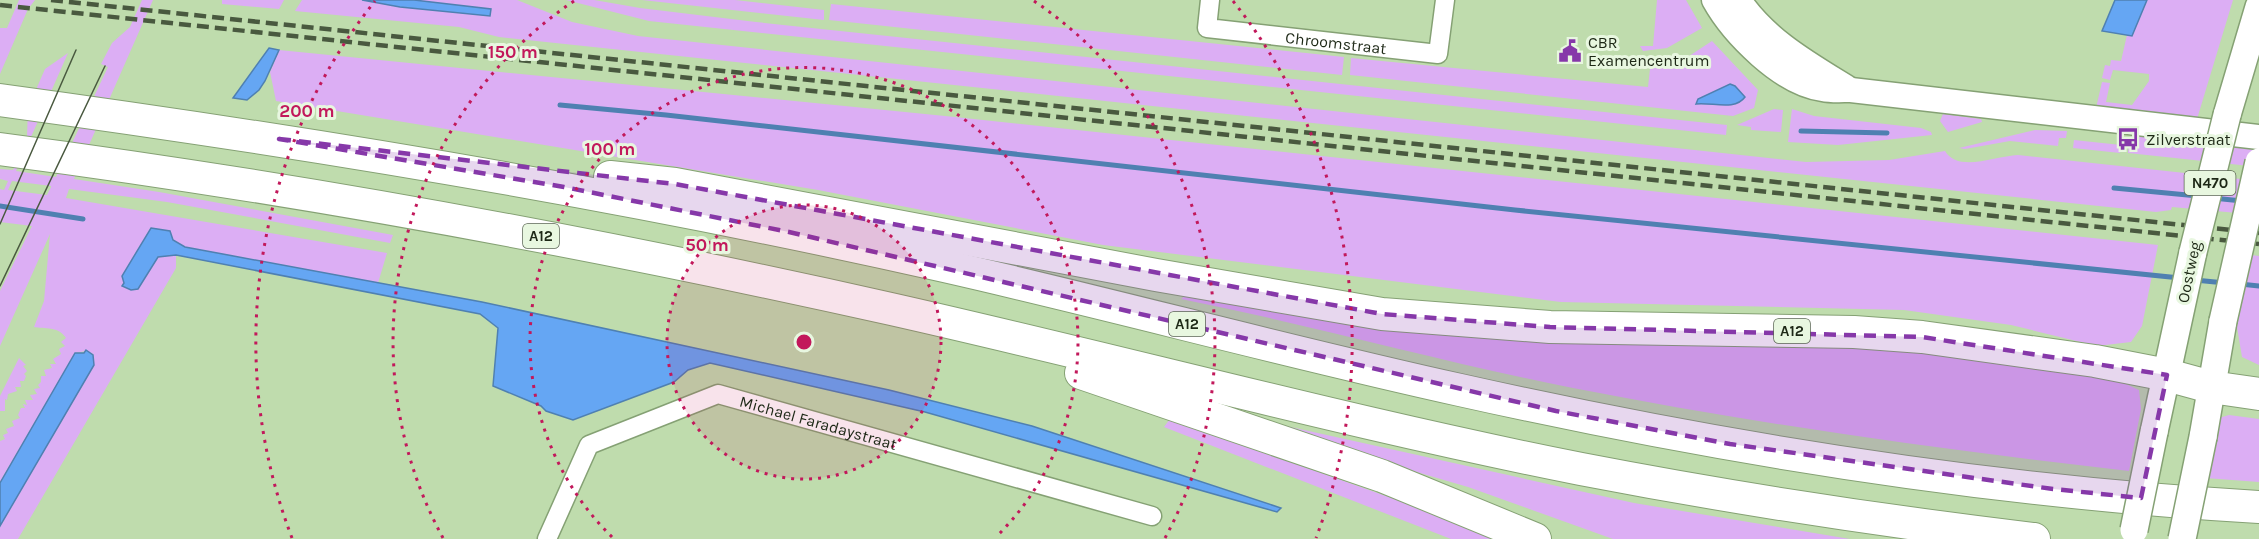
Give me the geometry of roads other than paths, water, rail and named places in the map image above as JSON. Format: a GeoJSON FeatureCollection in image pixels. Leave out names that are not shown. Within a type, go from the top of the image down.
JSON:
{"type":"FeatureCollection","features":[{"type":"Feature","properties":{"kind":"highway","name":"A12"},"geometry":{"type":"LineString","coordinates":[[0,100],[279,139],[675,184],[1156,275],[1382,314],[1550,327],[1842,332],[1922,337],[2042,353],[2167,375],[2211,387],[2259,394]]}},
{"type":"Feature","properties":{"kind":"highway","name":"A12"},"geometry":{"type":"LineString","coordinates":[[279,139],[564,187],[789,232],[1117,306],[1458,390],[1659,432],[1793,454],[1976,479],[2097,494],[2259,507]]}},
{"type":"Feature","properties":{"kind":"highway","name":"A12"},"geometry":{"type":"LineString","coordinates":[[0,149],[182,174],[473,223],[639,255],[898,311],[1322,412],[1580,469],[1814,510],[2034,539]]}},
{"type":"Feature","properties":{"kind":"highway","name":"A12"},"geometry":{"type":"LineString","coordinates":[[898,311],[1320,453],[1535,539]]}},
{"type":"Feature","properties":{"kind":"main road","name":"Oostweg"},"geometry":{"type":"LineString","coordinates":[[2132,539],[2179,316],[2227,115],[2259,7]]}},
{"type":"Feature","properties":{"kind":"main road","name":"N470"},"geometry":{"type":"LineString","coordinates":[[2182,539],[2223,321],[2259,162]]}},
{"type":"Feature","properties":{"kind":"street","name":"Chroomstraat"},"geometry":{"type":"LineString","coordinates":[[1210,0],[1207,28],[1438,54],[1444,0]]}},
{"type":"Feature","properties":{"kind":"street"},"geometry":{"type":"LineString","coordinates":[[1714,0],[1728,23],[1753,49],[1775,66],[1821,89],[1851,90],[2259,137]]}},
{"type":"Feature","properties":{"kind":"street"},"geometry":{"type":"LineString","coordinates":[[1739,0],[1750,17],[1779,43],[1851,90]]}},
{"type":"Feature","properties":{"kind":"street","name":"Michael Faradaystraat"},"geometry":{"type":"LineString","coordinates":[[547,539],[589,445],[717,394],[1152,516]]}},
{"type":"Feature","properties":{"kind":"water"},"geometry":{"type":"Polygon","coordinates":[[[362,0],[414,0],[491,9],[490,16],[400,7],[362,0]]]}},
{"type":"Feature","properties":{"kind":"water"},"geometry":{"type":"Polygon","coordinates":[[[2115,0],[2147,0],[2132,36],[2102,31],[2115,0]]]}},
{"type":"Feature","properties":{"kind":"water"},"geometry":{"type":"Polygon","coordinates":[[[269,48],[279,50],[259,90],[247,100],[233,98],[269,48]]]}},
{"type":"Feature","properties":{"kind":"water"},"geometry":{"type":"Polygon","coordinates":[[[1730,84],[1745,97],[1741,101],[1729,105],[1696,104],[1698,99],[1730,84]]]}},
{"type":"Feature","properties":{"kind":"water"},"geometry":{"type":"Polygon","coordinates":[[[151,228],[170,231],[173,240],[185,247],[482,302],[889,390],[1032,426],[1281,508],[1277,512],[925,412],[710,363],[688,370],[674,382],[573,420],[546,411],[541,406],[493,386],[498,328],[480,314],[176,255],[158,257],[138,289],[131,290],[122,286],[124,283],[122,276],[151,228]]]}},
{"type":"Feature","properties":{"kind":"water"},"geometry":{"type":"Polygon","coordinates":[[[86,350],[93,355],[94,365],[0,526],[0,483],[75,353],[84,353],[86,350]]]}},
{"type":"Feature","properties":{"kind":"waterway"},"geometry":{"type":"LineString","coordinates":[[560,105],[1515,210],[2180,278]]}},
{"type":"Feature","properties":{"kind":"waterway"},"geometry":{"type":"LineString","coordinates":[[1801,131],[1887,133]]}},
{"type":"Feature","properties":{"kind":"waterway"},"geometry":{"type":"LineString","coordinates":[[2114,188],[2198,196]]}},
{"type":"Feature","properties":{"kind":"waterway"},"geometry":{"type":"LineString","coordinates":[[2213,198],[2242,201]]}},
{"type":"Feature","properties":{"kind":"waterway"},"geometry":{"type":"LineString","coordinates":[[0,206],[83,219]]}},
{"type":"Feature","properties":{"kind":"waterway"},"geometry":{"type":"LineString","coordinates":[[2195,280],[2225,283]]}},
{"type":"Feature","properties":{"kind":"waterway"},"geometry":{"type":"LineString","coordinates":[[2240,284],[2259,286]]}},
{"type":"Feature","properties":{"kind":"tram line"},"geometry":{"type":"LineString","coordinates":[[0,224],[76,50]]}},
{"type":"Feature","properties":{"kind":"tram line"},"geometry":{"type":"LineString","coordinates":[[0,286],[105,66]]}},
{"type":"Feature","properties":{"kind":"railway"},"geometry":{"type":"LineString","coordinates":[[51,0],[2259,233]]}},
{"type":"Feature","properties":{"kind":"railway"},"geometry":{"type":"LineString","coordinates":[[0,5],[2259,244]]}},
{"type":"Feature","properties":{"kind":"place","name":"CBR Examencentrum"},"geometry":{"type":"Point","coordinates":[1570,51]}},
{"type":"Feature","properties":{"kind":"place","name":"Zilverstraat"},"geometry":{"type":"Point","coordinates":[2128,139]}}]}
